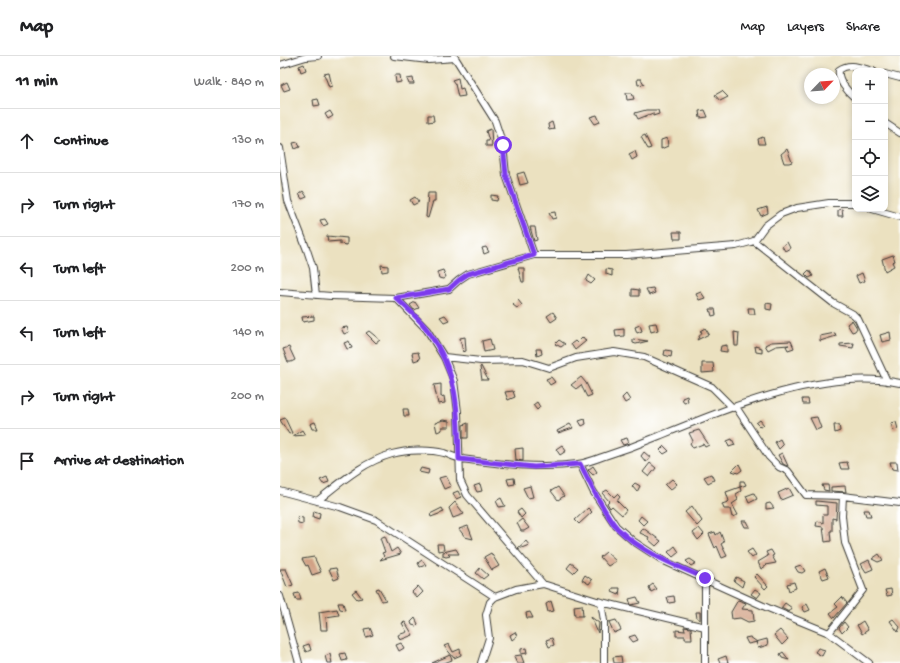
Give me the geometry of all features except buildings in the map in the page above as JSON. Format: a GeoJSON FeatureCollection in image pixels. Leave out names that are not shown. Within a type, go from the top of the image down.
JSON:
{"type":"FeatureCollection","features":[{"type":"Feature","properties":{"kind":"street"},"geometry":{"type":"LineString","coordinates":[[280,65],[306,57],[318,56]]}},
{"type":"Feature","properties":{"kind":"street"},"geometry":{"type":"LineString","coordinates":[[394,56],[429,60],[455,57],[495,121],[503,145],[506,175],[534,255]]}},
{"type":"Feature","properties":{"kind":"street"},"geometry":{"type":"LineString","coordinates":[[852,95],[840,81],[838,75],[839,70],[845,66],[861,68]]}},
{"type":"Feature","properties":{"kind":"street"},"geometry":{"type":"LineString","coordinates":[[888,75],[900,78]]}},
{"type":"Feature","properties":{"kind":"street"},"geometry":{"type":"LineString","coordinates":[[888,125],[900,133]]}},
{"type":"Feature","properties":{"kind":"street"},"geometry":{"type":"LineString","coordinates":[[280,148],[288,201],[308,250],[313,268],[316,295]]}},
{"type":"Feature","properties":{"kind":"street"},"geometry":{"type":"LineString","coordinates":[[280,292],[396,298],[449,289],[468,274],[534,255],[626,255],[716,249],[736,246],[754,241],[764,226],[780,214],[797,208],[816,205],[852,203]]}},
{"type":"Feature","properties":{"kind":"street"},"geometry":{"type":"LineString","coordinates":[[882,212],[900,217]]}},
{"type":"Feature","properties":{"kind":"street"},"geometry":{"type":"LineString","coordinates":[[754,241],[833,303],[853,314],[858,319],[887,381]]}},
{"type":"Feature","properties":{"kind":"street"},"geometry":{"type":"LineString","coordinates":[[396,298],[427,330],[444,357],[454,381],[457,405],[460,480],[467,495],[542,584]]}},
{"type":"Feature","properties":{"kind":"street"},"geometry":{"type":"LineString","coordinates":[[444,357],[481,361],[523,360],[549,368],[576,358],[614,352],[644,357],[712,387],[734,408],[769,457],[779,466],[788,471],[797,481],[803,493],[810,496],[843,496],[900,503]]}},
{"type":"Feature","properties":{"kind":"street"},"geometry":{"type":"LineString","coordinates":[[317,501],[352,473],[375,460],[393,454],[421,450],[443,453],[459,459],[534,467],[580,464],[789,389],[824,382],[887,381],[900,383]]}},
{"type":"Feature","properties":{"kind":"street"},"geometry":{"type":"LineString","coordinates":[[580,464],[594,491],[616,526],[633,541],[662,560],[705,578],[768,608],[829,633],[869,663]]}},
{"type":"Feature","properties":{"kind":"street"},"geometry":{"type":"LineString","coordinates":[[280,491],[340,507],[376,520],[494,597]]}},
{"type":"Feature","properties":{"kind":"street"},"geometry":{"type":"LineString","coordinates":[[829,633],[863,588],[845,543],[842,516],[843,496]]}},
{"type":"Feature","properties":{"kind":"street"},"geometry":{"type":"LineString","coordinates":[[705,578],[706,663]]}},
{"type":"Feature","properties":{"kind":"street"},"geometry":{"type":"LineString","coordinates":[[481,663],[489,638],[487,608],[494,597],[516,589],[542,584],[601,602],[705,627]]}},
{"type":"Feature","properties":{"kind":"street"},"geometry":{"type":"LineString","coordinates":[[280,596],[299,663]]}},
{"type":"Feature","properties":{"kind":"street"},"geometry":{"type":"LineString","coordinates":[[601,602],[604,621],[604,663]]}},
{"type":"Feature","properties":{"kind":"route"},"geometry":{"type":"LineString","coordinates":[[503,145],[506,175],[534,255],[468,274],[449,289],[443,291],[414,294],[396,298],[427,330],[444,357],[454,381],[458,412],[459,459],[534,467],[580,464],[594,491],[616,526],[633,541],[662,560],[705,578]]}}]}
